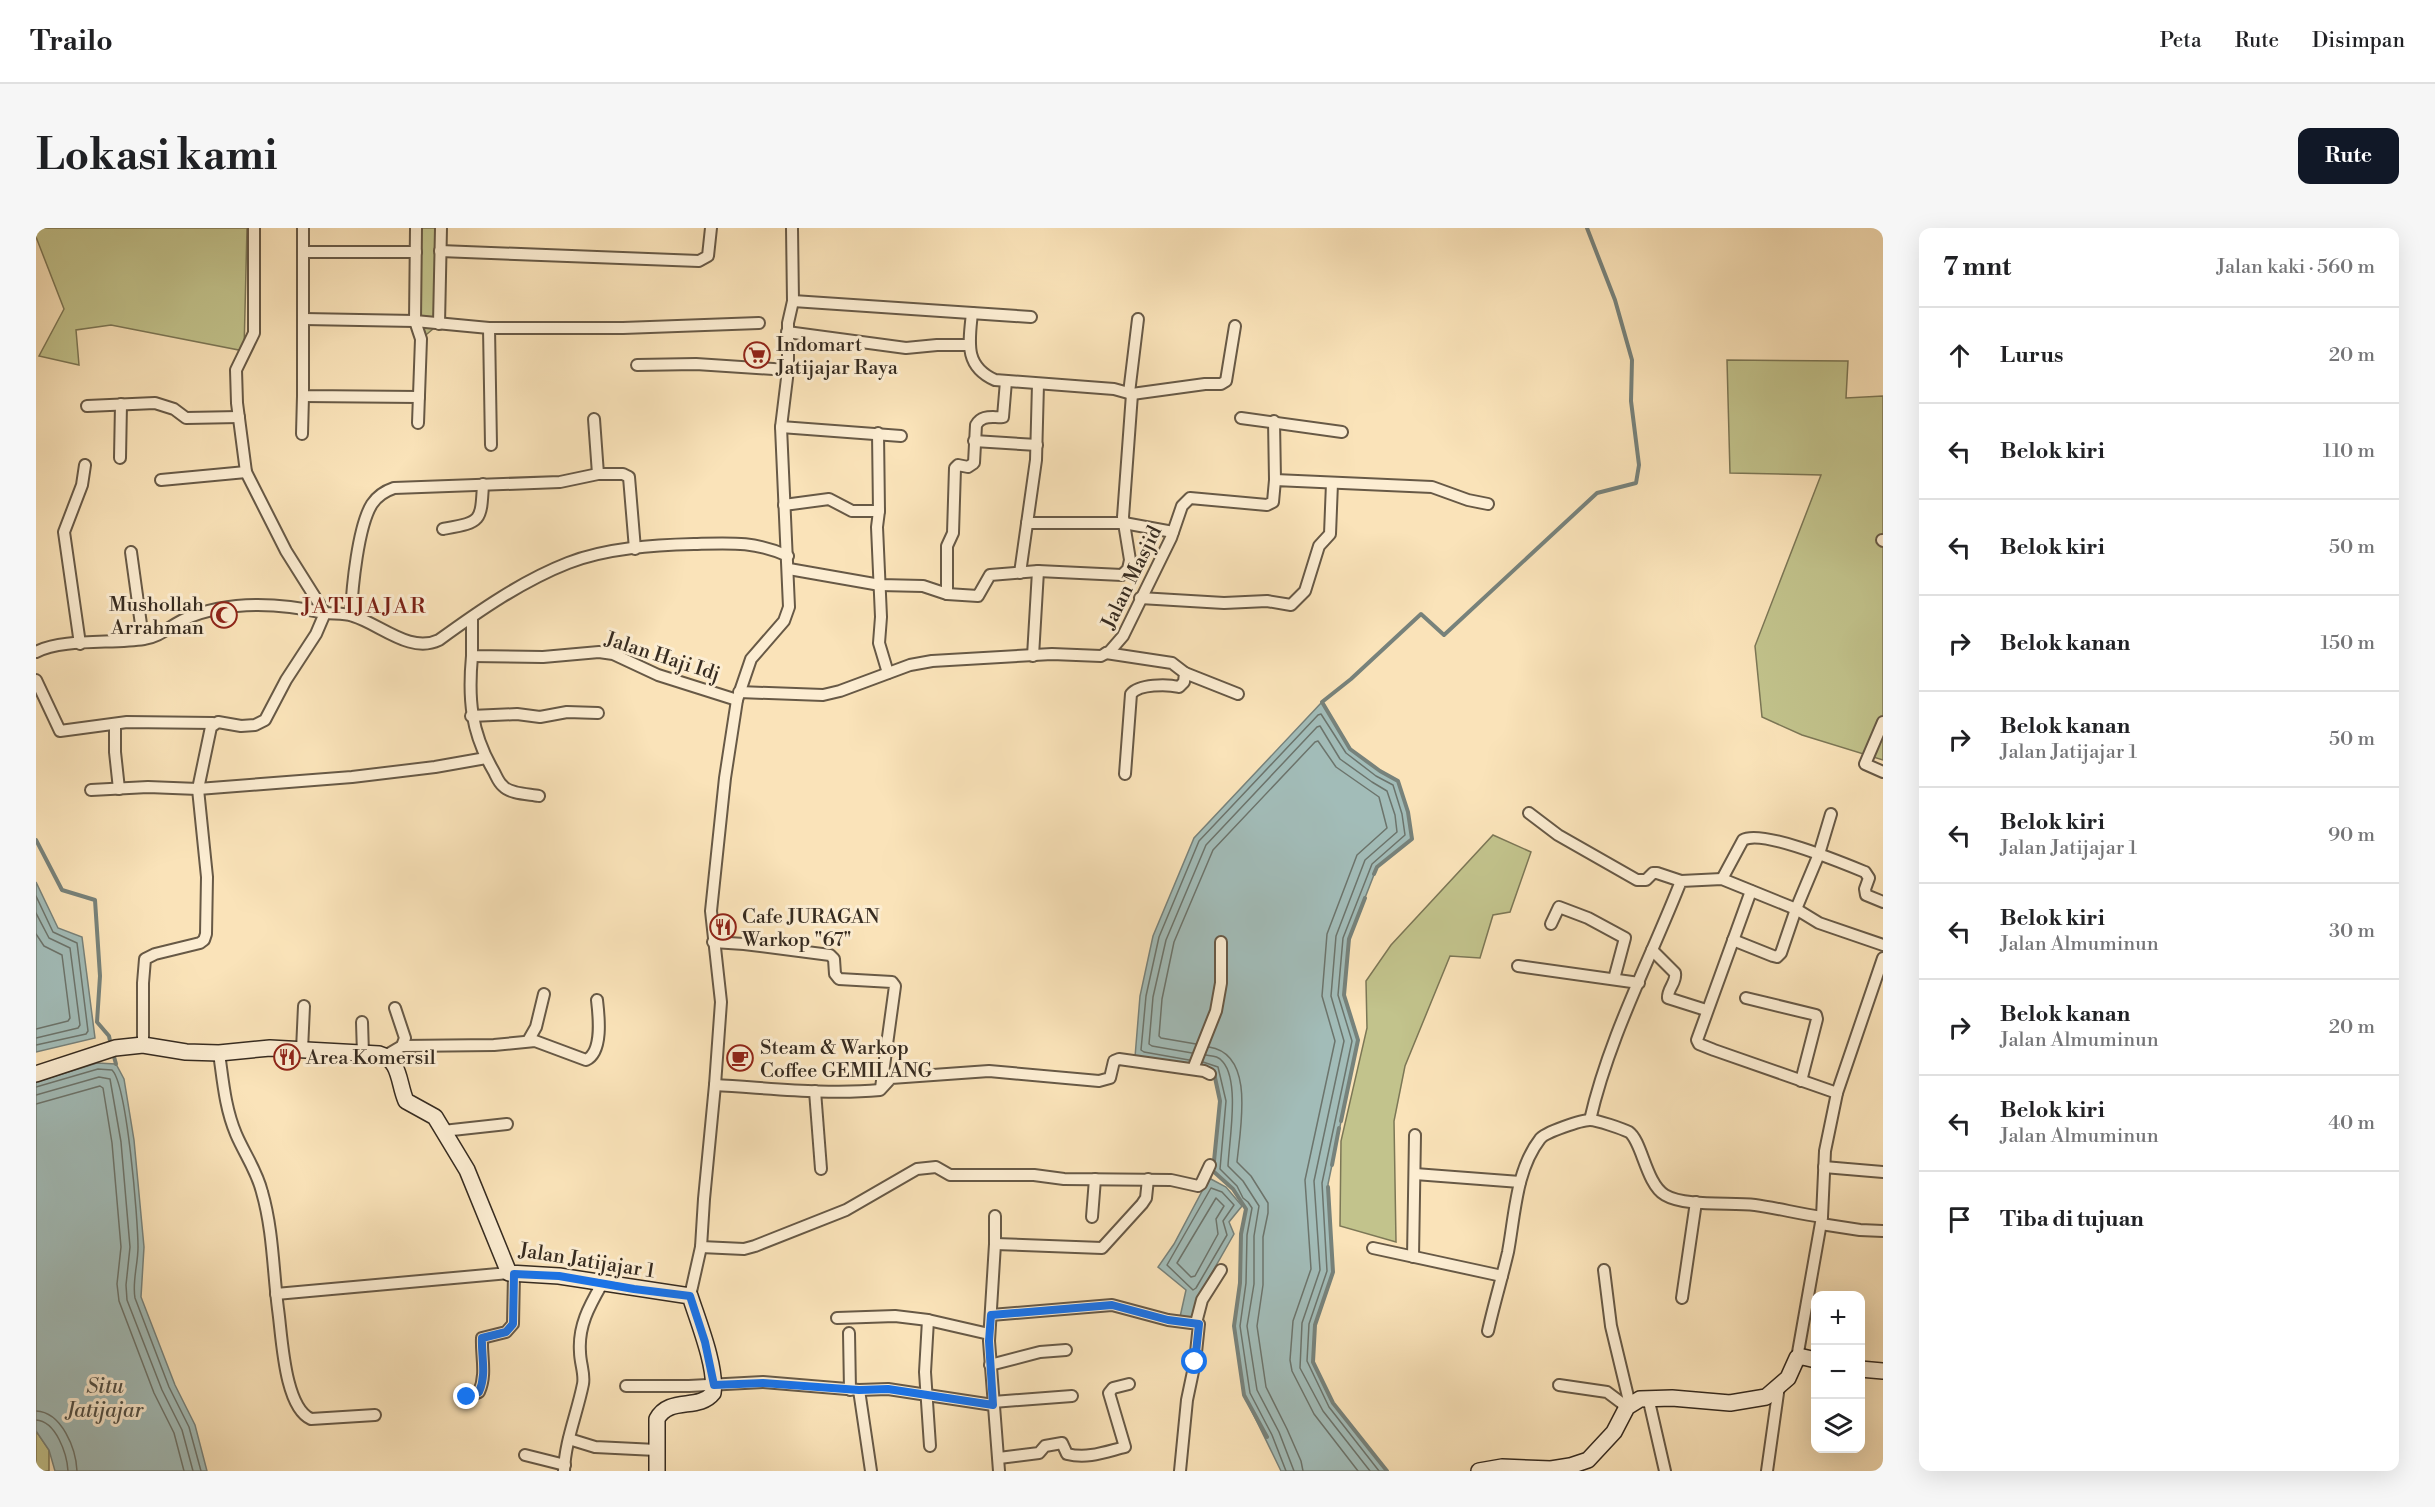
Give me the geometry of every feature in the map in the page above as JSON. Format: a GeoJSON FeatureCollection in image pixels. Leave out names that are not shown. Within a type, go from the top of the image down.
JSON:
{"type":"FeatureCollection","features":[{"type":"Feature","properties":{"kind":"street"},"geometry":{"type":"LineString","coordinates":[[254,228],[254,333],[236,370],[246,472],[286,551],[325,613]]}},
{"type":"Feature","properties":{"kind":"street"},"geometry":{"type":"LineString","coordinates":[[302,434],[303,228]]}},
{"type":"Feature","properties":{"kind":"street"},"geometry":{"type":"LineString","coordinates":[[416,228],[415,321],[421,339],[418,423]]}},
{"type":"Feature","properties":{"kind":"street"},"geometry":{"type":"LineString","coordinates":[[421,339],[439,324],[441,228]]}},
{"type":"Feature","properties":{"kind":"street"},"geometry":{"type":"LineString","coordinates":[[440,251],[699,261],[708,256],[711,228]]}},
{"type":"Feature","properties":{"kind":"street"},"geometry":{"type":"LineString","coordinates":[[657,1471],[657,1419],[661,1412],[671,1406],[708,1398],[713,1394],[714,1385],[705,1342],[690,1296],[701,1247],[721,1002],[711,911],[714,872],[738,696],[751,659],[784,621],[789,607],[781,427],[788,370],[788,332],[793,301],[792,228]]}},
{"type":"Feature","properties":{"kind":"street"},"geometry":{"type":"LineString","coordinates":[[303,252],[416,252]]}},
{"type":"Feature","properties":{"kind":"street"},"geometry":{"type":"LineString","coordinates":[[793,301],[1031,317]]}},
{"type":"Feature","properties":{"kind":"street"},"geometry":{"type":"LineString","coordinates":[[972,313],[969,345],[979,370],[994,380],[1114,389],[1131,394],[1221,384],[1226,381],[1235,326]]}},
{"type":"Feature","properties":{"kind":"street"},"geometry":{"type":"LineString","coordinates":[[304,319],[415,321],[489,328],[623,328],[759,323]]}},
{"type":"Feature","properties":{"kind":"street"},"geometry":{"type":"LineString","coordinates":[[789,569],[880,585],[923,586],[947,594],[978,596],[988,576],[1038,571],[1122,575],[1128,569],[1130,560],[1124,523],[1131,394],[1138,320]]}},
{"type":"Feature","properties":{"kind":"street"},"geometry":{"type":"LineString","coordinates":[[489,328],[491,446]]}},
{"type":"Feature","properties":{"kind":"street"},"geometry":{"type":"LineString","coordinates":[[788,332],[906,348],[969,345]]}},
{"type":"Feature","properties":{"kind":"street"},"geometry":{"type":"LineString","coordinates":[[638,365],[696,364],[788,370]]}},
{"type":"Feature","properties":{"kind":"street"},"geometry":{"type":"LineString","coordinates":[[947,594],[946,546],[953,533],[955,468],[958,465],[968,467],[974,463],[974,441],[978,421],[988,417],[1003,417],[1006,381]]}},
{"type":"Feature","properties":{"kind":"street"},"geometry":{"type":"LineString","coordinates":[[1020,573],[1036,446],[1038,384]]}},
{"type":"Feature","properties":{"kind":"street"},"geometry":{"type":"LineString","coordinates":[[303,396],[419,397]]}},
{"type":"Feature","properties":{"kind":"street"},"geometry":{"type":"LineString","coordinates":[[87,406],[155,403],[174,409],[189,418],[239,417]]}},
{"type":"Feature","properties":{"kind":"street"},"geometry":{"type":"LineString","coordinates":[[120,458],[121,404]]}},
{"type":"Feature","properties":{"kind":"street"},"geometry":{"type":"LineString","coordinates":[[1241,418],[1342,432]]}},
{"type":"Feature","properties":{"kind":"street"},"geometry":{"type":"LineString","coordinates":[[594,419],[598,474]]}},
{"type":"Feature","properties":{"kind":"street"},"geometry":{"type":"LineString","coordinates":[[1274,421],[1275,480],[1432,487],[1468,500],[1488,504]]}},
{"type":"Feature","properties":{"kind":"street"},"geometry":{"type":"LineString","coordinates":[[781,427],[901,436]]}},
{"type":"Feature","properties":{"kind":"street"},"geometry":{"type":"LineString","coordinates":[[878,434],[879,643],[888,674]]}},
{"type":"Feature","properties":{"kind":"street"},"geometry":{"type":"LineString","coordinates":[[974,441],[1036,446]]}},
{"type":"Feature","properties":{"kind":"street"},"geometry":{"type":"LineString","coordinates":[[80,644],[64,532],[82,484],[85,465]]}},
{"type":"Feature","properties":{"kind":"street"},"geometry":{"type":"LineString","coordinates":[[161,480],[246,472]]}},
{"type":"Feature","properties":{"kind":"street"},"geometry":{"type":"LineString","coordinates":[[351,615],[352,583],[368,511],[377,497],[394,488],[560,482],[598,474],[623,474],[629,477],[635,549]]}},
{"type":"Feature","properties":{"kind":"street","name":"Jalan Masjid"},"geometry":{"type":"LineString","coordinates":[[738,696],[823,695],[910,665],[932,661],[1052,654],[1090,657],[1106,653],[1118,645],[1140,598],[1154,576],[1182,506],[1190,498],[1267,505],[1273,502],[1275,480]]}},
{"type":"Feature","properties":{"kind":"street"},"geometry":{"type":"LineString","coordinates":[[1140,598],[1224,603],[1267,601],[1291,605],[1305,591],[1319,546],[1330,534],[1332,483]]}},
{"type":"Feature","properties":{"kind":"street"},"geometry":{"type":"LineString","coordinates":[[443,529],[473,523],[478,518],[482,510],[483,484]]}},
{"type":"Feature","properties":{"kind":"street"},"geometry":{"type":"LineString","coordinates":[[783,505],[829,499],[852,511],[879,511]]}},
{"type":"Feature","properties":{"kind":"street"},"geometry":{"type":"LineString","coordinates":[[1027,523],[1124,523],[1173,532]]}},
{"type":"Feature","properties":{"kind":"street"},"geometry":{"type":"LineString","coordinates":[[36,652],[54,644],[143,639],[158,635],[185,619],[235,606],[260,604],[351,615],[399,638],[421,644],[437,642],[511,592],[570,562],[598,554],[678,544],[739,543],[758,544],[788,556]]}},
{"type":"Feature","properties":{"kind":"street"},"geometry":{"type":"LineString","coordinates":[[131,552],[143,639]]}},
{"type":"Feature","properties":{"kind":"street"},"geometry":{"type":"LineString","coordinates":[[1033,656],[1038,571]]}},
{"type":"Feature","properties":{"kind":"street"},"geometry":{"type":"LineString","coordinates":[[36,680],[58,730],[115,724],[183,721],[255,725],[265,720],[286,680],[316,634],[325,613]]}},
{"type":"Feature","properties":{"kind":"street"},"geometry":{"type":"LineString","coordinates":[[472,618],[469,684],[471,716],[486,758],[502,786],[539,796]]}},
{"type":"Feature","properties":{"kind":"street","name":"Jalan Haji Idj"},"geometry":{"type":"LineString","coordinates":[[472,656],[543,657],[599,652],[613,654],[658,675],[738,696]]}},
{"type":"Feature","properties":{"kind":"street"},"geometry":{"type":"LineString","coordinates":[[1106,653],[1172,663],[1185,673],[1238,693]]}},
{"type":"Feature","properties":{"kind":"street"},"geometry":{"type":"LineString","coordinates":[[1125,774],[1131,694],[1138,688],[1171,685],[1179,687],[1184,682],[1185,673]]}},
{"type":"Feature","properties":{"kind":"street"},"geometry":{"type":"LineString","coordinates":[[471,716],[517,714],[540,717],[567,712],[598,713]]}},
{"type":"Feature","properties":{"kind":"street"},"geometry":{"type":"LineString","coordinates":[[1883,722],[1865,764],[1883,772]]}},
{"type":"Feature","properties":{"kind":"street"},"geometry":{"type":"LineString","coordinates":[[143,1045],[145,959],[155,954],[200,944],[206,934],[207,877],[198,789],[208,734],[213,723]]}},
{"type":"Feature","properties":{"kind":"street"},"geometry":{"type":"LineString","coordinates":[[115,724],[119,789]]}},
{"type":"Feature","properties":{"kind":"street"},"geometry":{"type":"LineString","coordinates":[[91,790],[148,787],[198,789],[352,777],[486,758]]}},
{"type":"Feature","properties":{"kind":"street"},"geometry":{"type":"LineString","coordinates":[[1529,813],[1558,836],[1637,880],[1646,880],[1653,873],[1681,881],[1722,879],[1796,909],[1819,923],[1883,945]]}},
{"type":"Feature","properties":{"kind":"street"},"geometry":{"type":"LineString","coordinates":[[1733,940],[1773,956],[1779,956],[1819,854],[1831,814]]}},
{"type":"Feature","properties":{"kind":"street"},"geometry":{"type":"LineString","coordinates":[[1722,879],[1740,844],[1748,837],[1776,841],[1819,854],[1867,873],[1869,878],[1865,892],[1883,902]]}},
{"type":"Feature","properties":{"kind":"street"},"geometry":{"type":"LineString","coordinates":[[1590,1120],[1602,1071],[1681,881]]}},
{"type":"Feature","properties":{"kind":"street"},"geometry":{"type":"LineString","coordinates":[[1751,891],[1697,1036],[1699,1044],[1837,1093]]}},
{"type":"Feature","properties":{"kind":"street"},"geometry":{"type":"LineString","coordinates":[[1551,924],[1559,907],[1588,918],[1625,938],[1614,978]]}},
{"type":"Feature","properties":{"kind":"street"},"geometry":{"type":"LineString","coordinates":[[713,942],[830,956],[834,959],[835,974],[839,979],[892,982],[895,986],[880,1090]]}},
{"type":"Feature","properties":{"kind":"street"},"geometry":{"type":"LineString","coordinates":[[1194,1068],[1216,1011],[1221,983],[1221,942]]}},
{"type":"Feature","properties":{"kind":"street"},"geometry":{"type":"LineString","coordinates":[[1652,950],[1675,973],[1668,998],[1706,1010]]}},
{"type":"Feature","properties":{"kind":"street"},"geometry":{"type":"LineString","coordinates":[[1479,1471],[1502,1467],[1551,1469],[1588,1460],[1614,1432],[1629,1406],[1640,1399],[1648,1397],[1730,1403],[1766,1397],[1788,1378],[1797,1358],[1821,1221],[1825,1151],[1837,1093],[1883,958]]}},
{"type":"Feature","properties":{"kind":"street"},"geometry":{"type":"LineString","coordinates":[[1518,966],[1639,983]]}},
{"type":"Feature","properties":{"kind":"street"},"geometry":{"type":"LineString","coordinates":[[528,1041],[536,1027],[544,994]]}},
{"type":"Feature","properties":{"kind":"street"},"geometry":{"type":"LineString","coordinates":[[1746,998],[1816,1015],[1817,1019],[1801,1082]]}},
{"type":"Feature","properties":{"kind":"street"},"geometry":{"type":"LineString","coordinates":[[36,1074],[112,1049],[143,1045],[186,1052],[219,1053],[270,1048],[385,1056],[402,1046],[494,1045],[535,1041],[579,1059],[590,1058],[595,1051],[598,1035],[597,1000]]}},
{"type":"Feature","properties":{"kind":"street"},"geometry":{"type":"LineString","coordinates":[[302,1050],[304,1006]]}},
{"type":"Feature","properties":{"kind":"street"},"geometry":{"type":"LineString","coordinates":[[395,1008],[405,1038],[402,1046]]}},
{"type":"Feature","properties":{"kind":"street"},"geometry":{"type":"LineString","coordinates":[[362,1022],[363,1054]]}},
{"type":"Feature","properties":{"kind":"street"},"geometry":{"type":"LineString","coordinates":[[219,1053],[227,1107],[236,1133],[262,1190],[270,1233],[288,1381],[303,1414],[311,1419],[375,1416]]}},
{"type":"Feature","properties":{"kind":"street","name":"Jalan Jatijajar 1"},"geometry":{"type":"LineString","coordinates":[[385,1056],[394,1064],[406,1101],[435,1117],[467,1170],[512,1273],[559,1276],[690,1296]]}},
{"type":"Feature","properties":{"kind":"street"},"geometry":{"type":"LineString","coordinates":[[715,1084],[815,1091],[880,1090],[891,1078],[989,1071],[1099,1081],[1110,1078],[1117,1059],[1194,1068],[1210,1074]]}},
{"type":"Feature","properties":{"kind":"street"},"geometry":{"type":"LineString","coordinates":[[815,1091],[821,1168]]}},
{"type":"Feature","properties":{"kind":"street"},"geometry":{"type":"LineString","coordinates":[[1488,1331],[1502,1276],[1520,1182],[1532,1153],[1545,1133],[1590,1120],[1631,1134],[1645,1166],[1663,1194],[1696,1202],[1755,1205],[1860,1230],[1883,1231]]}},
{"type":"Feature","properties":{"kind":"street"},"geometry":{"type":"LineString","coordinates":[[443,1131],[507,1124]]}},
{"type":"Feature","properties":{"kind":"street"},"geometry":{"type":"LineString","coordinates":[[1413,1257],[1415,1135]]}},
{"type":"Feature","properties":{"kind":"street"},"geometry":{"type":"LineString","coordinates":[[701,1247],[744,1249],[755,1246],[846,1210],[917,1169],[927,1167],[936,1167],[950,1175],[1148,1179],[1200,1185],[1210,1164]]}},
{"type":"Feature","properties":{"kind":"street"},"geometry":{"type":"LineString","coordinates":[[1824,1167],[1883,1172]]}},
{"type":"Feature","properties":{"kind":"street"},"geometry":{"type":"LineString","coordinates":[[1415,1174],[1520,1182]]}},
{"type":"Feature","properties":{"kind":"street"},"geometry":{"type":"LineString","coordinates":[[1092,1217],[1095,1179]]}},
{"type":"Feature","properties":{"kind":"street"},"geometry":{"type":"LineString","coordinates":[[995,1244],[1102,1248],[1146,1198],[1148,1179]]}},
{"type":"Feature","properties":{"kind":"street"},"geometry":{"type":"LineString","coordinates":[[1682,1298],[1696,1202]]}},
{"type":"Feature","properties":{"kind":"street"},"geometry":{"type":"LineString","coordinates":[[995,1216],[989,1334],[999,1471]]}},
{"type":"Feature","properties":{"kind":"street"},"geometry":{"type":"LineString","coordinates":[[1373,1248],[1502,1276]]}},
{"type":"Feature","properties":{"kind":"street"},"geometry":{"type":"LineString","coordinates":[[1180,1471],[1187,1400],[1199,1327],[1196,1323],[1202,1300],[1221,1270]]}},
{"type":"Feature","properties":{"kind":"street"},"geometry":{"type":"LineString","coordinates":[[1604,1270],[1611,1326],[1629,1406]]}},
{"type":"Feature","properties":{"kind":"street"},"geometry":{"type":"LineString","coordinates":[[276,1293],[512,1273],[513,1324],[506,1332],[482,1338],[481,1352],[484,1362],[481,1387],[479,1392],[465,1398]]}},
{"type":"Feature","properties":{"kind":"street"},"geometry":{"type":"LineString","coordinates":[[525,1455],[565,1468],[569,1439],[584,1383],[579,1348],[582,1326],[588,1308],[603,1282]]}},
{"type":"Feature","properties":{"kind":"street"},"geometry":{"type":"LineString","coordinates":[[991,1315],[1112,1305],[1168,1320],[1196,1323]]}},
{"type":"Feature","properties":{"kind":"street"},"geometry":{"type":"LineString","coordinates":[[837,1318],[883,1315],[928,1320],[989,1334]]}},
{"type":"Feature","properties":{"kind":"street"},"geometry":{"type":"LineString","coordinates":[[928,1320],[926,1397],[930,1446]]}},
{"type":"Feature","properties":{"kind":"street"},"geometry":{"type":"LineString","coordinates":[[849,1333],[854,1390],[871,1471]]}},
{"type":"Feature","properties":{"kind":"street"},"geometry":{"type":"LineString","coordinates":[[990,1365],[1025,1356],[1066,1350]]}},
{"type":"Feature","properties":{"kind":"street"},"geometry":{"type":"LineString","coordinates":[[1797,1358],[1811,1359]]}},
{"type":"Feature","properties":{"kind":"street"},"geometry":{"type":"LineString","coordinates":[[1865,1369],[1883,1371]]}},
{"type":"Feature","properties":{"kind":"street"},"geometry":{"type":"LineString","coordinates":[[626,1386],[763,1383],[854,1390],[888,1389],[926,1397],[993,1403],[1072,1396]]}},
{"type":"Feature","properties":{"kind":"street"},"geometry":{"type":"LineString","coordinates":[[999,1458],[1039,1453],[1045,1446],[1062,1443],[1067,1455],[1074,1456],[1092,1457],[1125,1447],[1109,1393],[1113,1388],[1129,1384]]}},
{"type":"Feature","properties":{"kind":"street"},"geometry":{"type":"LineString","coordinates":[[1559,1385],[1607,1392],[1629,1406]]}},
{"type":"Feature","properties":{"kind":"street"},"geometry":{"type":"LineString","coordinates":[[1767,1471],[1779,1385]]}},
{"type":"Feature","properties":{"kind":"street"},"geometry":{"type":"LineString","coordinates":[[1648,1397],[1665,1471]]}},
{"type":"Feature","properties":{"kind":"street"},"geometry":{"type":"LineString","coordinates":[[569,1439],[595,1447],[656,1450]]}},
{"type":"Feature","properties":{"kind":"green space"},"geometry":{"type":"Polygon","coordinates":[[[36,228],[247,228],[244,351],[111,325],[76,330],[79,365],[39,356],[64,309],[36,237],[36,228]]]}},
{"type":"Feature","properties":{"kind":"green space"},"geometry":{"type":"Polygon","coordinates":[[[416,228],[441,228],[439,324],[421,339],[416,228]]]}},
{"type":"Feature","properties":{"kind":"green space"},"geometry":{"type":"Polygon","coordinates":[[[1727,360],[1848,361],[1846,398],[1883,396],[1883,760],[1802,735],[1762,717],[1755,646],[1821,475],[1730,473],[1727,360]]]}},
{"type":"Feature","properties":{"kind":"green space"},"geometry":{"type":"Polygon","coordinates":[[[1493,835],[1531,852],[1510,912],[1493,915],[1480,958],[1450,956],[1405,1066],[1394,1121],[1396,1242],[1340,1226],[1341,1141],[1367,1028],[1366,981],[1391,945],[1493,835]]]}},
{"type":"Feature","properties":{"kind":"green space"},"geometry":{"type":"Polygon","coordinates":[[[36,1431],[49,1450],[49,1471],[36,1471],[36,1431]]]}},
{"type":"Feature","properties":{"kind":"water"},"geometry":{"type":"Polygon","coordinates":[[[1322,702],[1350,749],[1398,781],[1408,812],[1412,839],[1377,867],[1349,939],[1344,995],[1358,1040],[1328,1184],[1333,1272],[1315,1325],[1313,1362],[1333,1403],[1387,1471],[1281,1471],[1244,1395],[1234,1326],[1240,1283],[1241,1234],[1246,1209],[1233,1189],[1213,1171],[1220,1101],[1213,1070],[1135,1057],[1140,996],[1153,936],[1194,838],[1322,702]]]}},
{"type":"Feature","properties":{"kind":"water"},"geometry":{"type":"Polygon","coordinates":[[[36,882],[58,928],[82,937],[95,1038],[36,1052],[36,882]]]}},
{"type":"Feature","properties":{"kind":"water","name":"Situ Jatijajar"},"geometry":{"type":"Polygon","coordinates":[[[97,1063],[116,1064],[124,1079],[134,1140],[144,1247],[141,1297],[175,1385],[195,1425],[207,1471],[55,1471],[49,1450],[36,1431],[36,1082],[97,1063]]]}},
{"type":"Feature","properties":{"kind":"water"},"geometry":{"type":"Polygon","coordinates":[[[1209,1178],[1226,1187],[1242,1206],[1229,1222],[1234,1234],[1201,1292],[1195,1320],[1180,1317],[1186,1290],[1158,1267],[1174,1244],[1209,1178]]]}},
{"type":"Feature","properties":{"kind":"waterway"},"geometry":{"type":"LineString","coordinates":[[1374,874],[1377,867],[1412,839],[1408,812],[1398,781],[1350,749],[1322,702],[1351,679],[1421,614],[1444,635],[1597,493],[1636,483],[1639,465],[1631,401],[1632,360],[1615,300],[1587,228]]}},
{"type":"Feature","properties":{"kind":"waterway"},"geometry":{"type":"LineString","coordinates":[[36,840],[62,890],[95,900],[100,976],[97,1022],[109,1036],[111,1046]]}},
{"type":"Feature","properties":{"kind":"waterway"},"geometry":{"type":"LineString","coordinates":[[1341,1121],[1358,1040],[1344,995],[1349,939],[1365,898]]}},
{"type":"Feature","properties":{"kind":"waterway"},"geometry":{"type":"LineString","coordinates":[[113,1053],[116,1064]]}},
{"type":"Feature","properties":{"kind":"waterway"},"geometry":{"type":"LineString","coordinates":[[1214,1073],[1220,1101],[1214,1161]]}},
{"type":"Feature","properties":{"kind":"waterway"},"geometry":{"type":"LineString","coordinates":[[1332,1165],[1339,1128]]}},
{"type":"Feature","properties":{"kind":"waterway"},"geometry":{"type":"LineString","coordinates":[[1213,1171],[1233,1189],[1246,1209],[1241,1234],[1240,1283],[1234,1326],[1244,1395],[1267,1437]]}},
{"type":"Feature","properties":{"kind":"waterway"},"geometry":{"type":"LineString","coordinates":[[1328,1187],[1333,1272],[1315,1325],[1313,1362],[1333,1403],[1387,1471]]}},
{"type":"Feature","properties":{"kind":"place","name":"Indomart Jatijajar Raya"},"geometry":{"type":"Point","coordinates":[757,355]}},
{"type":"Feature","properties":{"kind":"place","name":"Mushollah Arrahman"},"geometry":{"type":"Point","coordinates":[224,615]}},
{"type":"Feature","properties":{"kind":"place","name":"Cafe JURAGAN Warkop \"67\""},"geometry":{"type":"Point","coordinates":[723,927]}},
{"type":"Feature","properties":{"kind":"place","name":"Area Komersil"},"geometry":{"type":"Point","coordinates":[287,1057]}},
{"type":"Feature","properties":{"kind":"place","name":"Steam & Warkop Coffee GEMILANG"},"geometry":{"type":"Point","coordinates":[740,1058]}},
{"type":"Feature","properties":{"kind":"district","name":"JATIJAJAR"},"geometry":{"type":"Point","coordinates":[364,605]}},
{"type":"Feature","properties":{"kind":"route"},"geometry":{"type":"LineString","coordinates":[[467,1397],[479,1392],[481,1387],[484,1362],[481,1352],[482,1338],[506,1332],[513,1324],[514,1274],[559,1276],[690,1296],[705,1342],[714,1385],[763,1383],[859,1390],[888,1389],[993,1405],[989,1341],[991,1315],[1082,1306],[1118,1306],[1149,1316],[1199,1324],[1195,1362]]}}]}
